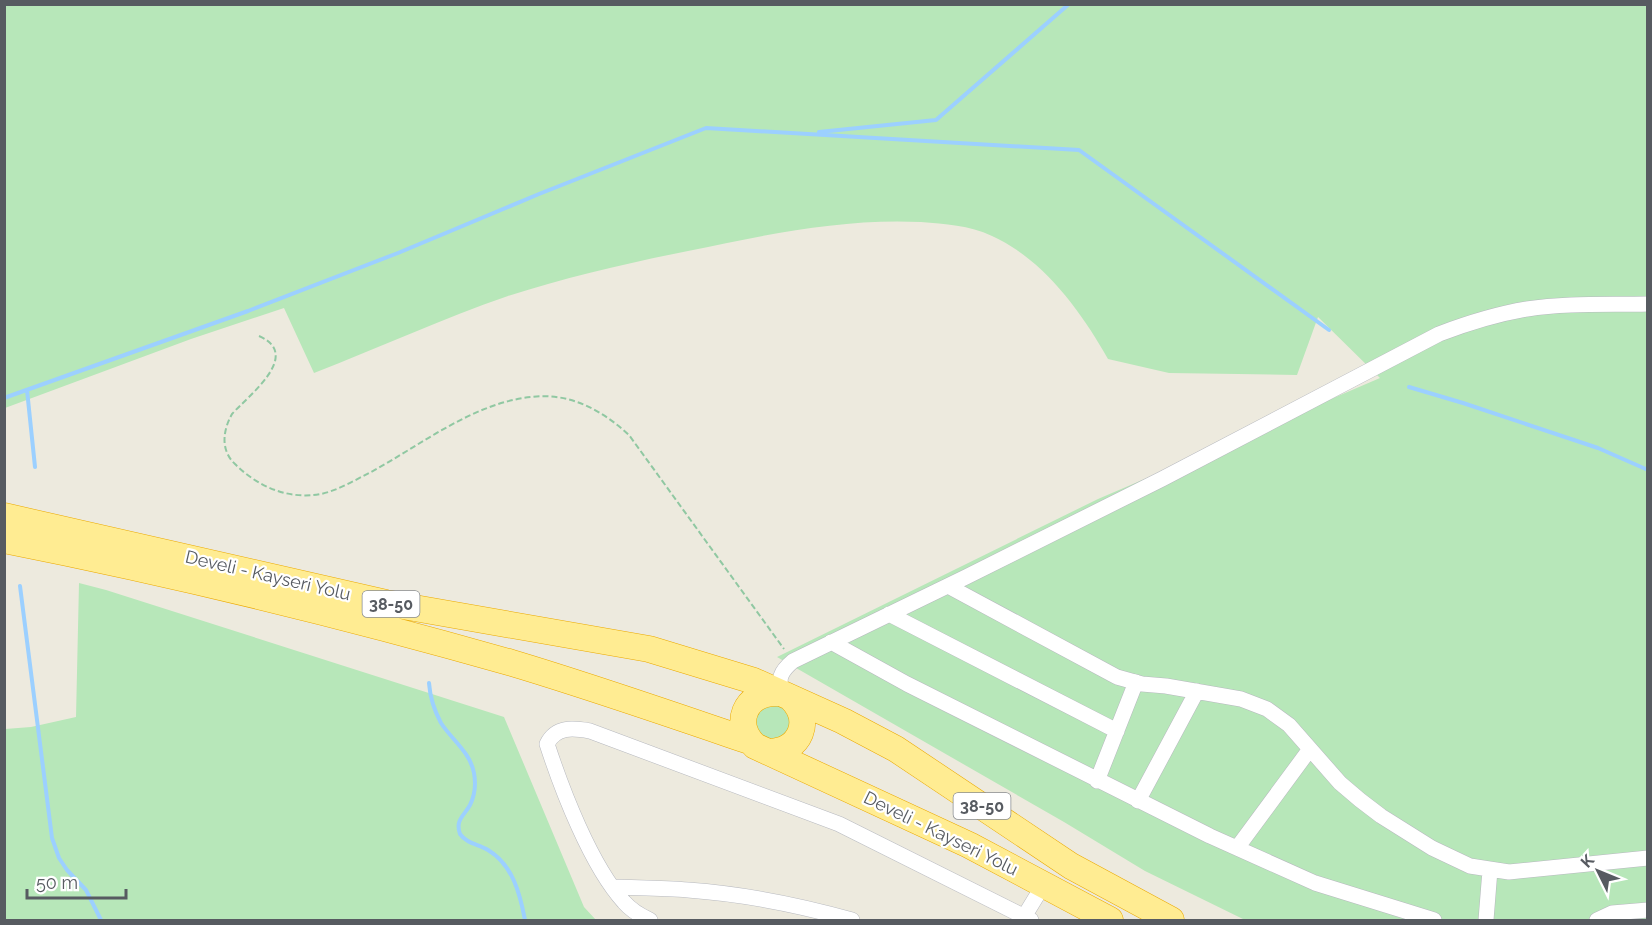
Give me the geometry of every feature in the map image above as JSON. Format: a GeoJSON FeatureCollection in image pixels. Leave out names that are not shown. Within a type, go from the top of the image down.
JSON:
{"type":"FeatureCollection","features":[{"type":"Feature","properties":{"kind":"highway","name":"Develi - Kayseri Yolu"},"geometry":{"type":"LineString","coordinates":[[4,516],[386,603],[649,649],[754,681],[843,721],[896,749],[1071,866],[1171,921]]}},
{"type":"Feature","properties":{"kind":"highway","name":"Develi - Kayseri Yolu"},"geometry":{"type":"LineString","coordinates":[[4,540],[118,562],[254,594],[456,648],[555,676],[759,746],[914,818],[1044,884],[1110,921]]}},
{"type":"Feature","properties":{"kind":"highway"},"geometry":{"type":"LineString","coordinates":[[761,695],[784,695],[800,710],[802,718],[800,733],[796,740],[784,749],[759,746],[745,734],[743,719],[749,704],[761,695]]}},
{"type":"Feature","properties":{"kind":"street"},"geometry":{"type":"LineString","coordinates":[[784,695],[779,685],[780,678],[783,671],[793,661],[1162,479],[1438,334],[1485,318],[1529,309],[1551,306],[1647,304]]}},
{"type":"Feature","properties":{"kind":"street"},"geometry":{"type":"LineString","coordinates":[[948,586],[1105,672],[1136,682],[1241,699],[1267,709],[1289,725],[1340,783],[1381,816],[1444,855],[1470,866],[1509,872],[1647,858]]}},
{"type":"Feature","properties":{"kind":"street"},"geometry":{"type":"LineString","coordinates":[[889,614],[1117,731]]}},
{"type":"Feature","properties":{"kind":"street"},"geometry":{"type":"LineString","coordinates":[[831,642],[907,684],[1097,781],[1238,848],[1315,883],[1434,921]]}},
{"type":"Feature","properties":{"kind":"street"},"geometry":{"type":"LineString","coordinates":[[1097,781],[1136,682]]}},
{"type":"Feature","properties":{"kind":"street"},"geometry":{"type":"LineString","coordinates":[[1138,801],[1197,691]]}},
{"type":"Feature","properties":{"kind":"street"},"geometry":{"type":"LineString","coordinates":[[650,921],[624,902],[596,860],[558,776],[547,744],[552,736],[561,730],[590,731],[839,824],[1025,919],[1044,884]]}},
{"type":"Feature","properties":{"kind":"street"},"geometry":{"type":"LineString","coordinates":[[1238,848],[1310,749]]}},
{"type":"Feature","properties":{"kind":"street"},"geometry":{"type":"LineString","coordinates":[[1486,921],[1490,870]]}},
{"type":"Feature","properties":{"kind":"street"},"geometry":{"type":"LineString","coordinates":[[614,887],[687,889],[725,894],[802,908],[852,921]]}},
{"type":"Feature","properties":{"kind":"street"},"geometry":{"type":"LineString","coordinates":[[1597,921],[1612,913],[1647,910]]}},
{"type":"Feature","properties":{"kind":"path"},"geometry":{"type":"LineString","coordinates":[[259,336],[268,342],[274,351],[276,357],[273,369],[232,414],[224,437],[231,461],[261,484],[285,494],[322,494],[346,485],[450,427],[499,404],[543,396],[579,402],[605,415],[629,435],[793,661]]}},
{"type":"Feature","properties":{"kind":"green space"},"geometry":{"type":"Polygon","coordinates":[[[5,5],[1647,5],[1647,920],[1245,920],[1145,871],[777,657],[1098,499],[1380,378],[1318,317],[1297,375],[1169,373],[1108,359],[1073,305],[1044,272],[1011,246],[992,236],[966,227],[921,222],[892,221],[833,225],[746,239],[553,283],[508,296],[435,323],[314,373],[284,308],[191,339],[5,408],[5,5]]]}},
{"type":"Feature","properties":{"kind":"green space"},"geometry":{"type":"Polygon","coordinates":[[[79,583],[504,717],[584,907],[596,920],[5,920],[5,729],[31,727],[76,717],[79,583]]]}},
{"type":"Feature","properties":{"kind":"green space"},"geometry":{"type":"Polygon","coordinates":[[[780,703],[793,719],[785,738],[765,741],[753,725],[756,710],[780,703]]]}},
{"type":"Feature","properties":{"kind":"waterway"},"geometry":{"type":"LineString","coordinates":[[819,132],[936,120],[1069,4]]}},
{"type":"Feature","properties":{"kind":"waterway"},"geometry":{"type":"LineString","coordinates":[[4,398],[248,311],[706,128],[1079,150],[1329,330]]}},
{"type":"Feature","properties":{"kind":"waterway"},"geometry":{"type":"LineString","coordinates":[[1409,387],[1598,448],[1648,470]]}},
{"type":"Feature","properties":{"kind":"waterway"},"geometry":{"type":"LineString","coordinates":[[27,390],[35,467]]}},
{"type":"Feature","properties":{"kind":"waterway"},"geometry":{"type":"LineString","coordinates":[[20,586],[52,838],[59,858],[86,890],[101,920]]}},
{"type":"Feature","properties":{"kind":"waterway"},"geometry":{"type":"LineString","coordinates":[[429,683],[431,698],[441,723],[465,752],[474,773],[474,793],[470,805],[459,822],[460,834],[469,842],[497,856],[504,864],[518,890],[525,920]]}}]}
